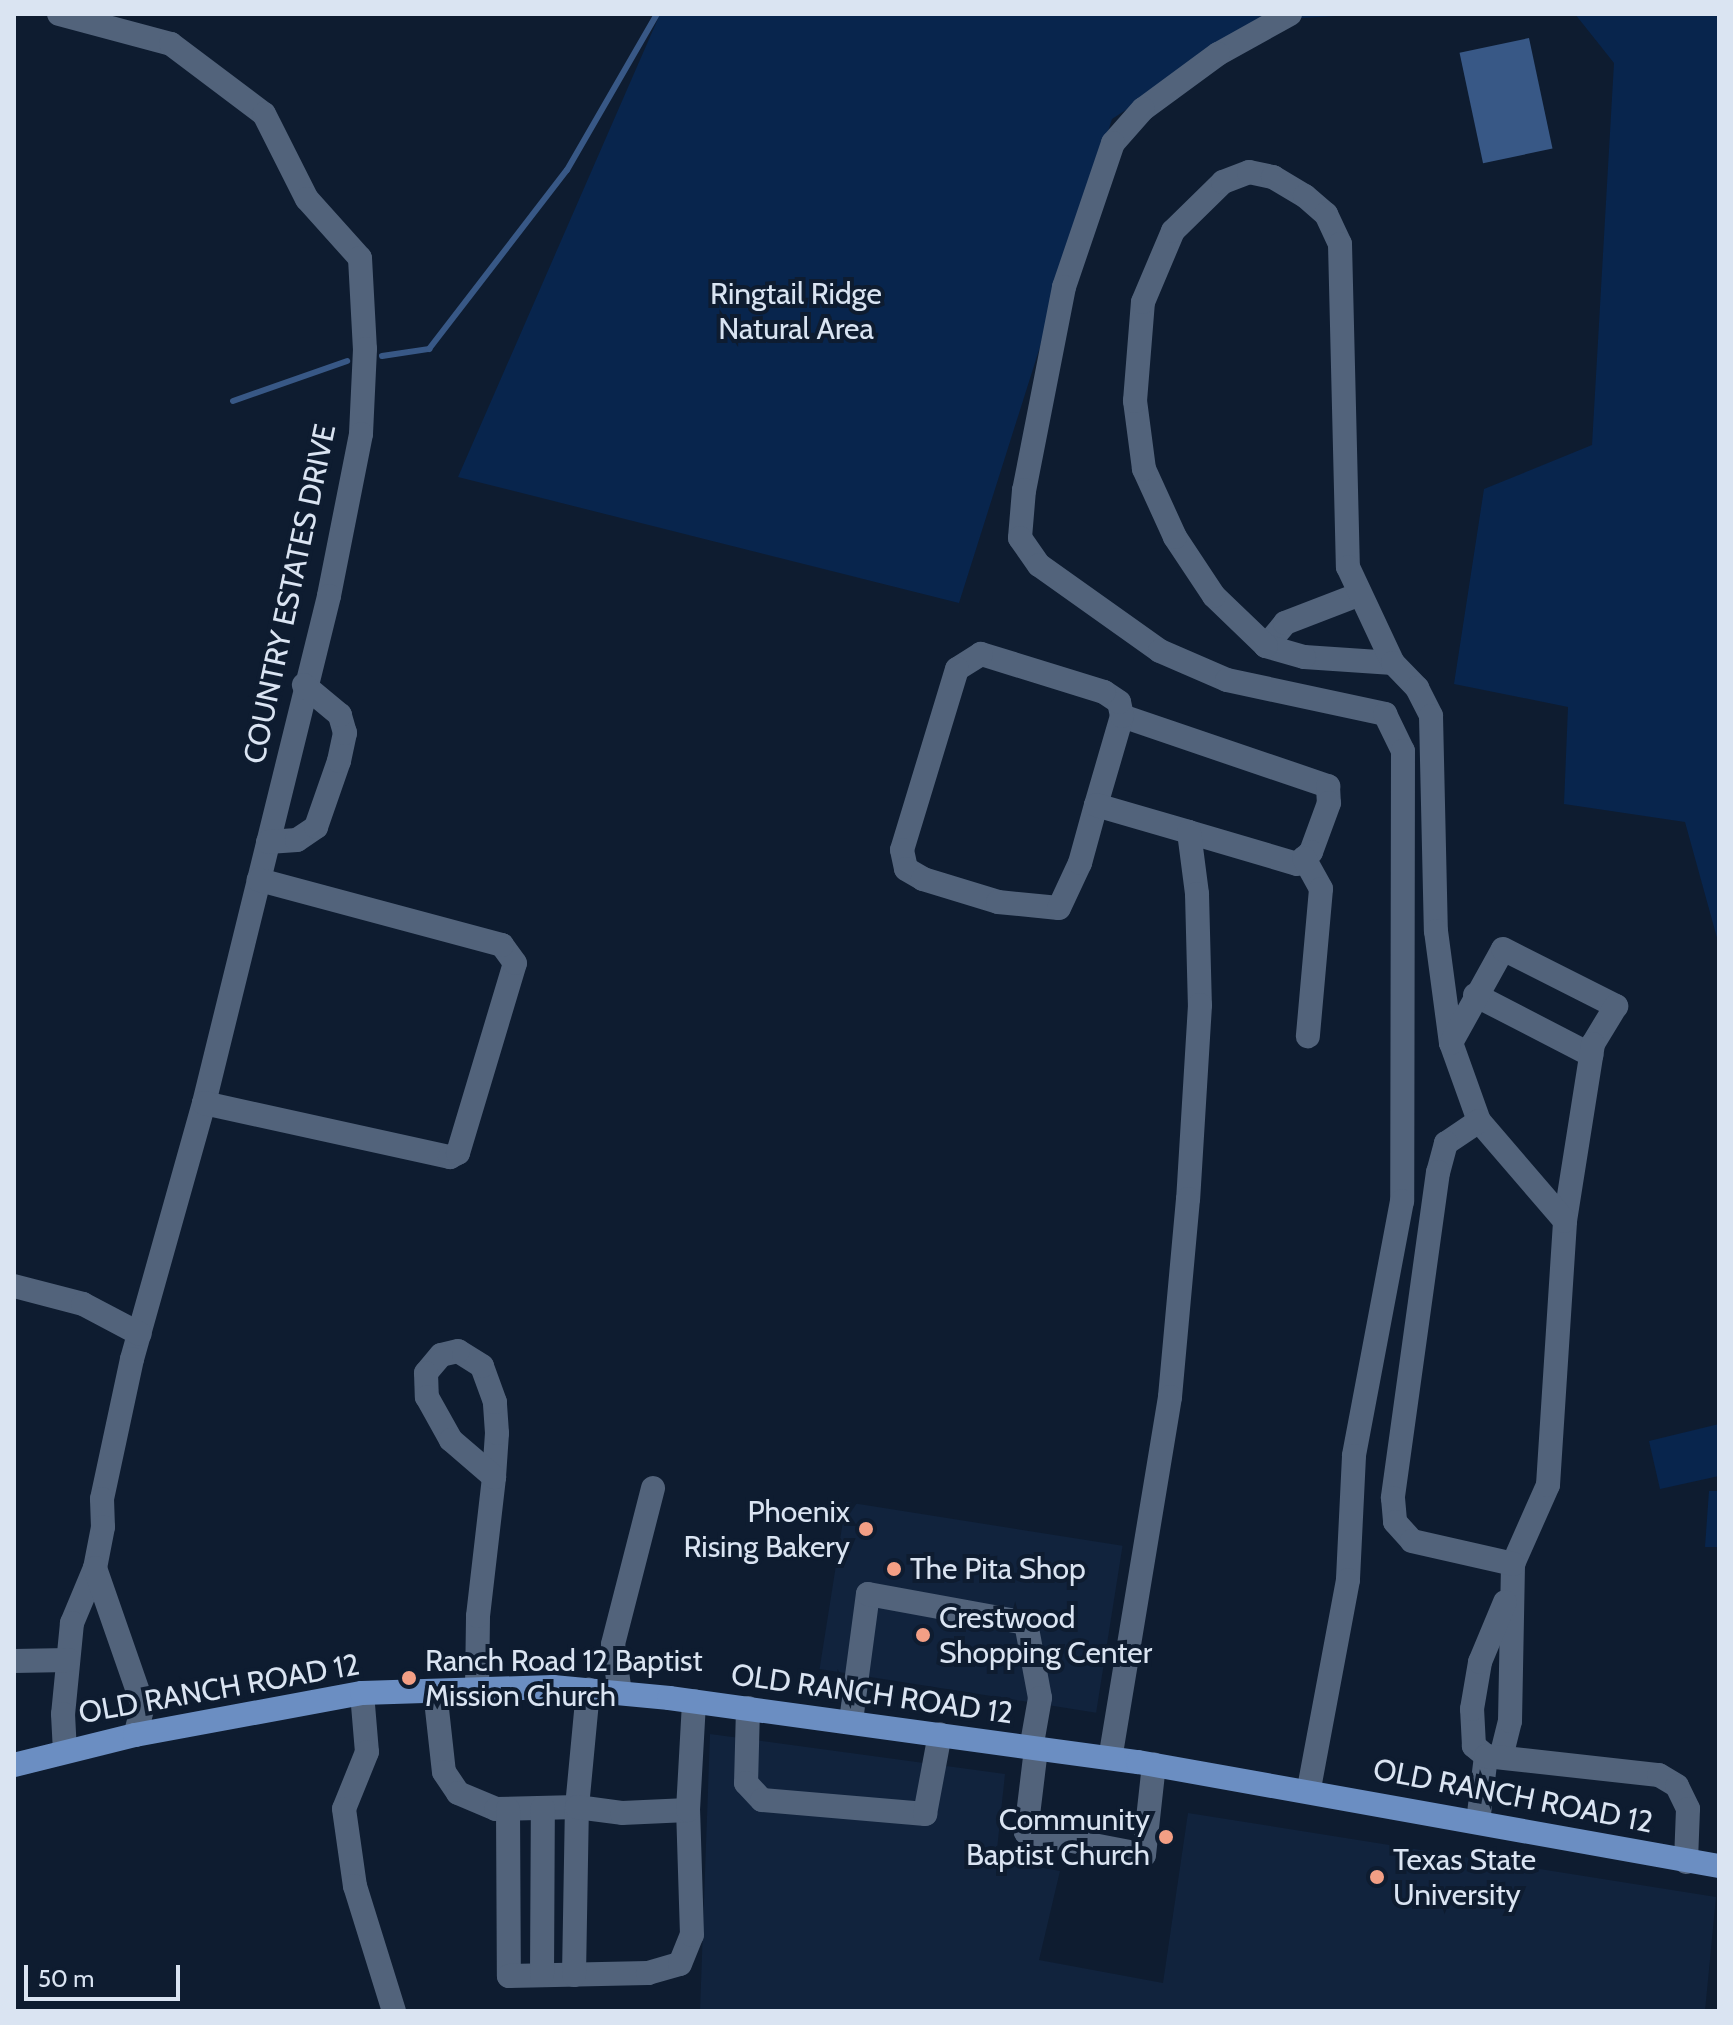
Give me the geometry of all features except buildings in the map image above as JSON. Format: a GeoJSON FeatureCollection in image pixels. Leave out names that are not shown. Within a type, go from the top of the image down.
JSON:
{"type":"FeatureCollection","features":[{"type":"Feature","properties":{"kind":"main road","name":"OLD RANCH ROAD 12"},"geometry":{"type":"LineString","coordinates":[[14,1765],[135,1735],[362,1693],[477,1689],[588,1690],[851,1721],[1110,1758],[1309,1789],[1719,1866]]}},
{"type":"Feature","properties":{"kind":"street","name":"COUNTRY ESTATES DRIVE"},"geometry":{"type":"LineString","coordinates":[[59,14],[171,44],[264,114],[307,199],[360,258],[365,349],[361,434],[329,596],[304,685],[204,1103],[140,1334],[102,1499],[103,1527],[95,1568],[72,1623],[65,1750]]}},
{"type":"Feature","properties":{"kind":"street"},"geometry":{"type":"LineString","coordinates":[[1290,14],[1218,54],[1143,109],[1113,143],[1064,287],[1024,490],[1020,538],[1039,565],[1160,651],[1227,680],[1385,714],[1403,751],[1402,1201],[1354,1456],[1348,1580],[1309,1789]]}},
{"type":"Feature","properties":{"kind":"street"},"geometry":{"type":"LineString","coordinates":[[1393,663],[1304,657],[1266,646],[1214,596],[1175,537],[1144,469],[1135,401],[1143,302],[1173,231],[1223,182],[1249,172],[1273,177],[1305,196],[1326,214],[1340,244],[1348,567],[1393,663],[1417,688],[1431,716],[1436,931],[1451,1043],[1479,1121],[1565,1221]]}},
{"type":"Feature","properties":{"kind":"street"},"geometry":{"type":"LineString","coordinates":[[1266,646],[1285,623],[1360,594]]}},
{"type":"Feature","properties":{"kind":"street"},"geometry":{"type":"LineString","coordinates":[[981,654],[1104,692],[1119,702],[1122,716],[1096,805],[1080,863],[1059,908],[998,902],[923,879],[906,869],[902,850],[957,669],[969,658],[981,654]]}},
{"type":"Feature","properties":{"kind":"street"},"geometry":{"type":"LineString","coordinates":[[268,842],[297,840],[316,827],[339,761],[345,733],[340,715],[304,685]]}},
{"type":"Feature","properties":{"kind":"street"},"geometry":{"type":"LineString","coordinates":[[1096,805],[1297,864],[1311,852],[1329,803],[1328,786],[1122,716]]}},
{"type":"Feature","properties":{"kind":"street"},"geometry":{"type":"LineString","coordinates":[[1110,1758],[1170,1397],[1188,1199],[1200,1005],[1197,894],[1189,832]]}},
{"type":"Feature","properties":{"kind":"street"},"geometry":{"type":"LineString","coordinates":[[1304,858],[1321,889],[1308,1036]]}},
{"type":"Feature","properties":{"kind":"street"},"geometry":{"type":"LineString","coordinates":[[204,1103],[450,1157],[458,1153],[515,963],[502,945],[259,880]]}},
{"type":"Feature","properties":{"kind":"street"},"geometry":{"type":"LineString","coordinates":[[1451,1043],[1503,949],[1616,1006],[1591,1055],[1565,1221],[1548,1485],[1513,1564],[1509,1593],[1512,1693],[1478,1822]]}},
{"type":"Feature","properties":{"kind":"street"},"geometry":{"type":"LineString","coordinates":[[1475,995],[1591,1055]]}},
{"type":"Feature","properties":{"kind":"street"},"geometry":{"type":"LineString","coordinates":[[1479,1121],[1446,1143],[1438,1172],[1393,1498],[1395,1522],[1412,1541],[1513,1564]]}},
{"type":"Feature","properties":{"kind":"street"},"geometry":{"type":"LineString","coordinates":[[14,1286],[83,1304],[140,1334]]}},
{"type":"Feature","properties":{"kind":"street"},"geometry":{"type":"LineString","coordinates":[[477,1689],[478,1616],[494,1477],[495,1402],[482,1366],[458,1351],[441,1355],[426,1373],[427,1397],[451,1440],[494,1477]]}},
{"type":"Feature","properties":{"kind":"street"},"geometry":{"type":"LineString","coordinates":[[620,1693],[613,1644],[653,1488]]}},
{"type":"Feature","properties":{"kind":"street"},"geometry":{"type":"LineString","coordinates":[[95,1568],[143,1706],[135,1735]]}},
{"type":"Feature","properties":{"kind":"street"},"geometry":{"type":"LineString","coordinates":[[1509,1593],[1480,1662],[1472,1709],[1474,1746],[1494,1754],[1659,1775],[1677,1786],[1688,1809],[1686,1862]]}},
{"type":"Feature","properties":{"kind":"street"},"geometry":{"type":"LineString","coordinates":[[851,1721],[868,1594],[1026,1623],[1040,1698],[1026,1832],[1144,1855],[1154,1765]]}},
{"type":"Feature","properties":{"kind":"street"},"geometry":{"type":"LineString","coordinates":[[14,1661],[68,1660]]}},
{"type":"Feature","properties":{"kind":"street"},"geometry":{"type":"LineString","coordinates":[[574,1975],[577,1807],[588,1690]]}},
{"type":"Feature","properties":{"kind":"street"},"geometry":{"type":"LineString","coordinates":[[435,1691],[444,1772],[458,1793],[477,1805],[508,1809],[577,1807],[622,1813],[688,1810]]}},
{"type":"Feature","properties":{"kind":"street"},"geometry":{"type":"LineString","coordinates":[[362,1693],[367,1752],[344,1809],[355,1886],[394,2011]]}},
{"type":"Feature","properties":{"kind":"street"},"geometry":{"type":"LineString","coordinates":[[508,1809],[509,1976],[660,1971],[680,1964],[688,1954],[688,1810],[694,1701]]}},
{"type":"Feature","properties":{"kind":"street"},"geometry":{"type":"LineString","coordinates":[[748,1708],[746,1783],[762,1800],[925,1814],[940,1734]]}},
{"type":"Feature","properties":{"kind":"street"},"geometry":{"type":"LineString","coordinates":[[542,1975],[543,1808]]}},
{"type":"Feature","properties":{"kind":"shaded area"},"geometry":{"type":"Polygon","coordinates":[[[1529,38],[1552,149],[1483,163],[1460,53],[1529,38]]]}},
{"type":"Feature","properties":{"kind":"shaded area","name":"Crestwood Shopping Center"},"geometry":{"type":"Polygon","coordinates":[[[846,1502],[1123,1546],[1096,1713],[820,1669],[846,1502]]]}},
{"type":"Feature","properties":{"kind":"shaded area","name":"Texas State University"},"geometry":{"type":"Polygon","coordinates":[[[710,1734],[1005,1774],[996,1859],[1060,1871],[1039,1960],[1163,1983],[1188,1813],[1716,1897],[1705,2011],[700,2011],[710,1734]]]}},
{"type":"Feature","properties":{"kind":"green space","name":"Ringtail Ridge Natural Area"},"geometry":{"type":"Polygon","coordinates":[[[660,14],[1372,14],[1264,20],[1112,119],[959,603],[458,477],[660,14]]]}},
{"type":"Feature","properties":{"kind":"green space"},"geometry":{"type":"Polygon","coordinates":[[[1575,14],[1719,14],[1719,945],[1685,822],[1564,804],[1568,707],[1454,684],[1484,489],[1592,445],[1614,63],[1575,14]]]}},
{"type":"Feature","properties":{"kind":"green space"},"geometry":{"type":"Polygon","coordinates":[[[1719,1424],[1719,1476],[1660,1489],[1649,1441],[1719,1424]]]}},
{"type":"Feature","properties":{"kind":"green space"},"geometry":{"type":"Polygon","coordinates":[[[1709,1491],[1719,1491],[1719,1547],[1705,1547],[1709,1491]]]}},
{"type":"Feature","properties":{"kind":"waterway"},"geometry":{"type":"LineString","coordinates":[[382,356],[429,349],[567,170],[657,14]]}},
{"type":"Feature","properties":{"kind":"waterway"},"geometry":{"type":"LineString","coordinates":[[233,401],[347,361]]}},
{"type":"Feature","properties":{"kind":"place","name":"Phoenix Rising Bakery"},"geometry":{"type":"Point","coordinates":[866,1529]}},
{"type":"Feature","properties":{"kind":"place","name":"The Pita Shop"},"geometry":{"type":"Point","coordinates":[894,1569]}},
{"type":"Feature","properties":{"kind":"place","name":"Crestwood Shopping Center"},"geometry":{"type":"Point","coordinates":[923,1635]}},
{"type":"Feature","properties":{"kind":"place","name":"Ranch Road 12 Baptist Mission Church"},"geometry":{"type":"Point","coordinates":[409,1678]}},
{"type":"Feature","properties":{"kind":"place","name":"Community Baptist Church"},"geometry":{"type":"Point","coordinates":[1166,1837]}},
{"type":"Feature","properties":{"kind":"place","name":"Texas State University"},"geometry":{"type":"Point","coordinates":[1377,1877]}}]}
